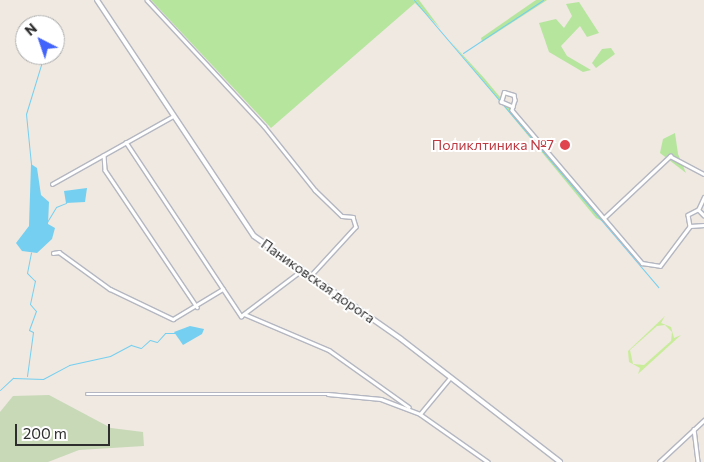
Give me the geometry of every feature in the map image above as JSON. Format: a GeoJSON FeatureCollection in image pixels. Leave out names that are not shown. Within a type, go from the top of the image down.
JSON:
{"type":"FeatureCollection","features":[{"type":"Feature","properties":{"kind":"street","name":"Паниковская дорога"},"geometry":{"type":"LineString","coordinates":[[97,0],[254,236],[311,276],[560,462]]}},
{"type":"Feature","properties":{"kind":"street"},"geometry":{"type":"LineString","coordinates":[[147,0],[258,120],[316,190],[342,216],[354,217],[357,226],[311,276]]}},
{"type":"Feature","properties":{"kind":"street"},"geometry":{"type":"LineString","coordinates":[[513,107],[514,95],[504,92],[501,102],[513,107],[642,263],[660,266],[690,226],[688,215],[698,210],[704,197]]}},
{"type":"Feature","properties":{"kind":"street"},"geometry":{"type":"LineString","coordinates":[[52,184],[174,116]]}},
{"type":"Feature","properties":{"kind":"street"},"geometry":{"type":"LineString","coordinates":[[126,142],[241,316],[244,314],[329,350],[488,462]]}},
{"type":"Feature","properties":{"kind":"street"},"geometry":{"type":"LineString","coordinates":[[104,155],[105,170],[197,307]]}},
{"type":"Feature","properties":{"kind":"street"},"geometry":{"type":"LineString","coordinates":[[604,218],[670,156],[704,174]]}},
{"type":"Feature","properties":{"kind":"street"},"geometry":{"type":"LineString","coordinates":[[698,210],[704,216]]}},
{"type":"Feature","properties":{"kind":"street"},"geometry":{"type":"LineString","coordinates":[[690,226],[704,225]]}},
{"type":"Feature","properties":{"kind":"street"},"geometry":{"type":"LineString","coordinates":[[53,253],[59,252],[110,290],[158,316],[173,319],[197,307],[223,289]]}},
{"type":"Feature","properties":{"kind":"street"},"geometry":{"type":"LineString","coordinates":[[244,314],[302,270]]}},
{"type":"Feature","properties":{"kind":"street"},"geometry":{"type":"LineString","coordinates":[[420,414],[449,380]]}},
{"type":"Feature","properties":{"kind":"street"},"geometry":{"type":"LineString","coordinates":[[87,394],[328,394],[381,399],[410,408]]}},
{"type":"Feature","properties":{"kind":"street"},"geometry":{"type":"LineString","coordinates":[[660,462],[704,420]]}},
{"type":"Feature","properties":{"kind":"street"},"geometry":{"type":"LineString","coordinates":[[694,429],[698,462]]}},
{"type":"Feature","properties":{"kind":"green space"},"geometry":{"type":"Polygon","coordinates":[[[151,0],[419,0],[440,28],[415,3],[271,128],[151,0]]]}},
{"type":"Feature","properties":{"kind":"green space"},"geometry":{"type":"Polygon","coordinates":[[[536,0],[547,0],[482,42],[481,38],[536,0]]]}},
{"type":"Feature","properties":{"kind":"green space"},"geometry":{"type":"Polygon","coordinates":[[[579,2],[599,33],[587,37],[580,26],[561,46],[567,56],[591,70],[583,72],[549,52],[539,23],[556,19],[564,28],[572,16],[566,4],[579,2]]]}},
{"type":"Feature","properties":{"kind":"green space"},"geometry":{"type":"Polygon","coordinates":[[[450,41],[484,78],[606,223],[596,218],[450,41]]]}},
{"type":"Feature","properties":{"kind":"green space"},"geometry":{"type":"Polygon","coordinates":[[[611,48],[615,54],[596,68],[592,63],[602,49],[611,48]]]}},
{"type":"Feature","properties":{"kind":"green space"},"geometry":{"type":"Polygon","coordinates":[[[675,133],[678,154],[686,173],[660,153],[663,139],[675,133]]]}},
{"type":"Feature","properties":{"kind":"green space"},"geometry":{"type":"Polygon","coordinates":[[[665,316],[661,323],[671,327],[674,338],[681,335],[638,374],[640,368],[629,362],[628,351],[665,316]],[[665,325],[657,326],[630,350],[633,364],[644,365],[671,341],[672,332],[665,325]]]}},
{"type":"Feature","properties":{"kind":"green space"},"geometry":{"type":"Polygon","coordinates":[[[49,395],[111,428],[143,432],[144,446],[79,450],[48,462],[0,462],[0,412],[13,396],[49,395]]]}},
{"type":"Feature","properties":{"kind":"water"},"geometry":{"type":"Polygon","coordinates":[[[31,164],[37,168],[41,195],[49,202],[48,224],[55,228],[52,239],[37,253],[22,251],[16,243],[29,226],[31,164]]]}},
{"type":"Feature","properties":{"kind":"water"},"geometry":{"type":"Polygon","coordinates":[[[87,188],[85,202],[66,203],[64,191],[87,188]]]}},
{"type":"Feature","properties":{"kind":"water"},"geometry":{"type":"Polygon","coordinates":[[[190,326],[204,329],[202,334],[183,345],[174,332],[190,326]]]}},
{"type":"Feature","properties":{"kind":"waterway"},"geometry":{"type":"LineString","coordinates":[[414,0],[658,287]]}},
{"type":"Feature","properties":{"kind":"waterway"},"geometry":{"type":"LineString","coordinates":[[463,53],[543,0]]}},
{"type":"Feature","properties":{"kind":"waterway"},"geometry":{"type":"LineString","coordinates":[[31,164],[26,114],[41,65]]}},
{"type":"Feature","properties":{"kind":"waterway"},"geometry":{"type":"LineString","coordinates":[[47,222],[56,207],[66,203]]}},
{"type":"Feature","properties":{"kind":"waterway"},"geometry":{"type":"LineString","coordinates":[[27,376],[33,332],[29,330],[36,311],[30,304],[35,281],[27,273],[31,252]]}},
{"type":"Feature","properties":{"kind":"waterway"},"geometry":{"type":"LineString","coordinates":[[0,390],[13,378],[43,379],[69,365],[110,356],[131,345],[141,348],[150,340],[157,342],[165,333],[177,333]]}},
{"type":"Feature","properties":{"kind":"place","name":"Поликлтиника №7"},"geometry":{"type":"Point","coordinates":[565,145]}}]}
